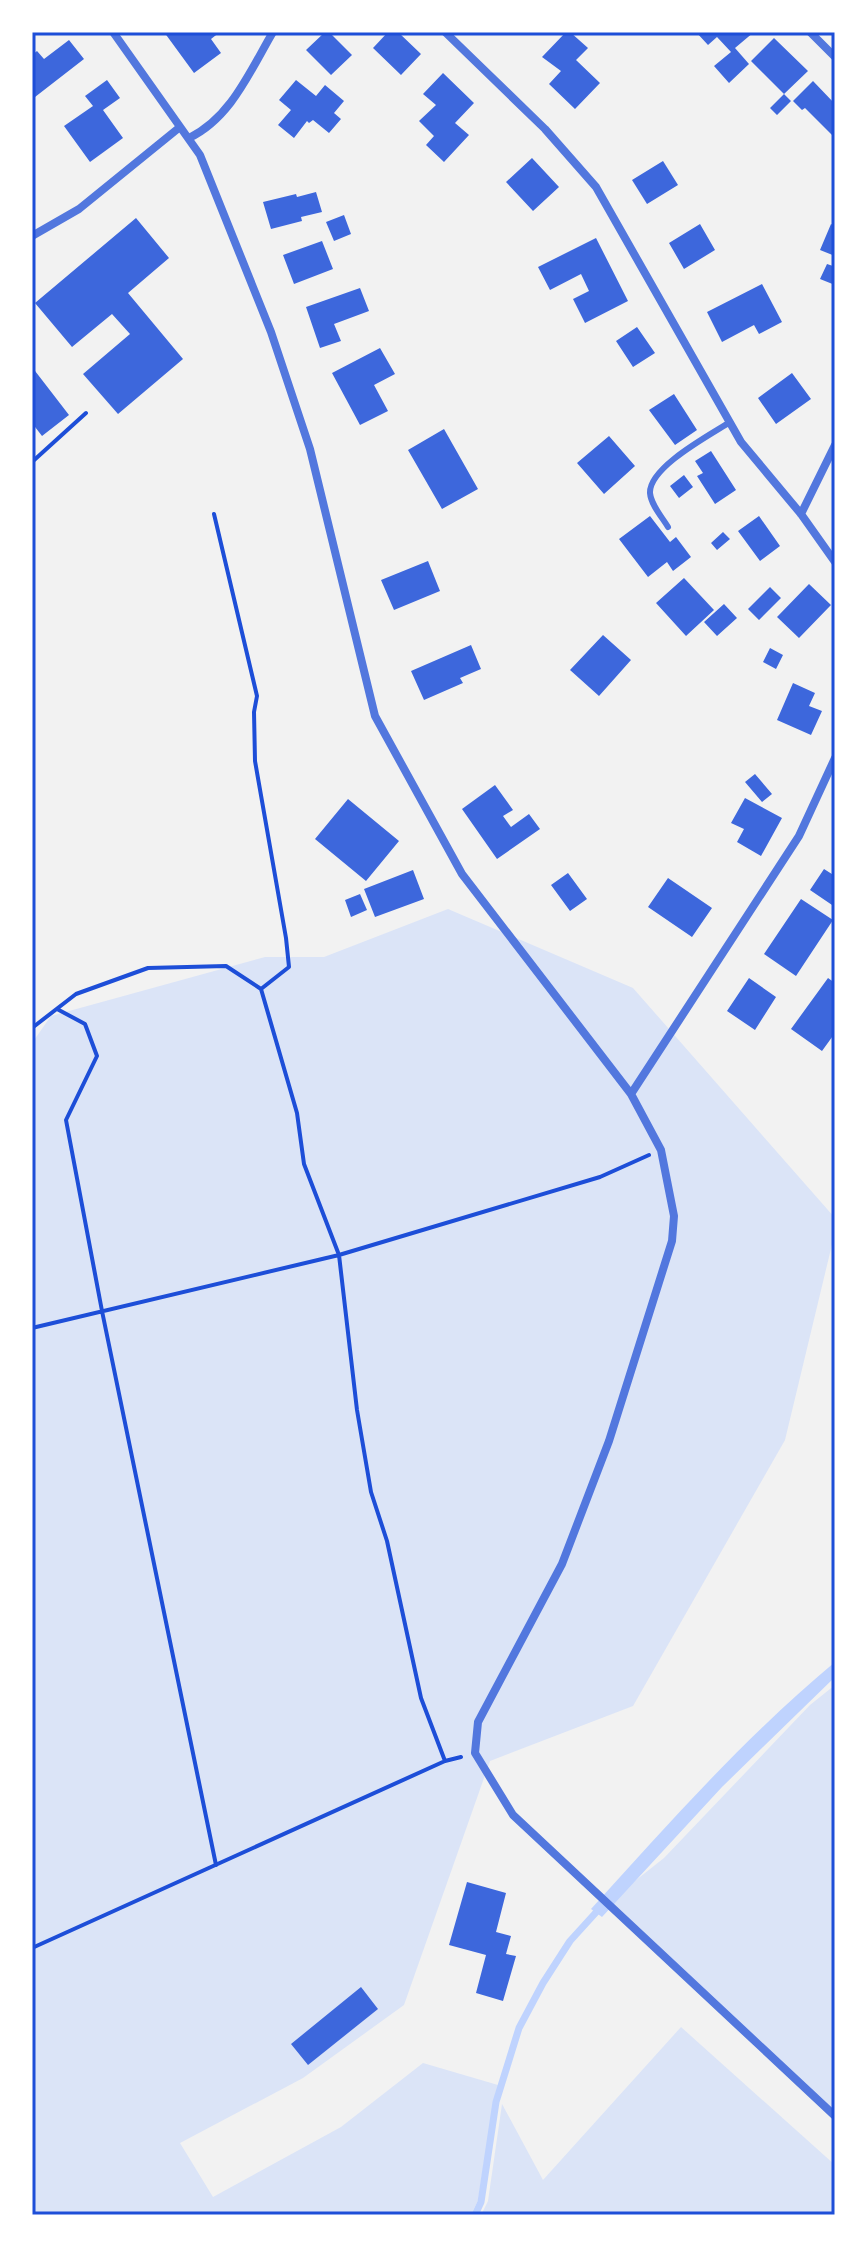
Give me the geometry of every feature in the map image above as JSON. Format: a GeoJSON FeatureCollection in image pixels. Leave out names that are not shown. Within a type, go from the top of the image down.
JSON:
{"type":"FeatureCollection","features":[{"type":"Feature","properties":{"kind":"street"},"geometry":{"type":"LineString","coordinates":[[113,32],[200,155],[271,332],[310,449],[375,716],[462,874],[631,1094],[661,1150],[674,1216],[672,1241],[604,1454],[562,1564],[478,1722],[475,1753],[513,1815],[835,2116]]}},
{"type":"Feature","properties":{"kind":"street"},"geometry":{"type":"LineString","coordinates":[[189,138],[209,129],[230,105],[273,32]]}},
{"type":"Feature","properties":{"kind":"street"},"geometry":{"type":"LineString","coordinates":[[445,32],[545,129],[596,187],[741,442],[801,514],[835,562]]}},
{"type":"Feature","properties":{"kind":"street"},"geometry":{"type":"LineString","coordinates":[[810,32],[835,57]]}},
{"type":"Feature","properties":{"kind":"street"},"geometry":{"type":"LineString","coordinates":[[32,236],[79,209],[180,127]]}},
{"type":"Feature","properties":{"kind":"street"},"geometry":{"type":"LineString","coordinates":[[801,514],[835,445]]}},
{"type":"Feature","properties":{"kind":"street"},"geometry":{"type":"LineString","coordinates":[[631,1094],[799,836],[835,758]]}},
{"type":"Feature","properties":{"kind":"lane"},"geometry":{"type":"LineString","coordinates":[[668,527],[653,503],[650,492],[654,479],[685,450],[730,422]]}},
{"type":"Feature","properties":{"kind":"path"},"geometry":{"type":"LineString","coordinates":[[32,462],[86,413]]}},
{"type":"Feature","properties":{"kind":"path"},"geometry":{"type":"LineString","coordinates":[[214,514],[257,696],[255,761],[289,967],[261,989]]}},
{"type":"Feature","properties":{"kind":"path"},"geometry":{"type":"LineString","coordinates":[[32,1028],[76,994],[148,968],[226,966],[261,989],[297,1113],[304,1164],[339,1255],[357,1410],[371,1492],[387,1541],[421,1698],[445,1761]]}},
{"type":"Feature","properties":{"kind":"path"},"geometry":{"type":"LineString","coordinates":[[57,1009],[85,1024],[97,1056],[66,1120],[102,1311],[216,1865]]}},
{"type":"Feature","properties":{"kind":"path"},"geometry":{"type":"LineString","coordinates":[[32,1328],[339,1255],[600,1177],[661,1150]]}},
{"type":"Feature","properties":{"kind":"path"},"geometry":{"type":"LineString","coordinates":[[32,1948],[445,1761],[475,1753]]}},
{"type":"Feature","properties":{"kind":"shaded area"},"geometry":{"type":"Polygon","coordinates":[[[448,909],[633,988],[835,1218],[835,1232],[785,1440],[633,1706],[490,1761],[404,2005],[303,2078],[180,2143],[213,2197],[341,2127],[423,2063],[498,2085],[478,2200],[471,2215],[32,2215],[32,1043],[51,1016],[265,957],[324,957],[448,909]]]}},
{"type":"Feature","properties":{"kind":"shaded area"},"geometry":{"type":"Polygon","coordinates":[[[835,1685],[835,2111],[607,1903],[664,1858],[810,1705],[835,1685]]]}},
{"type":"Feature","properties":{"kind":"shaded area"},"geometry":{"type":"Polygon","coordinates":[[[681,2027],[835,2165],[835,2215],[481,2215],[488,2201],[502,2104],[543,2180],[681,2027]]]}},
{"type":"Feature","properties":{"kind":"water"},"geometry":{"type":"Polygon","coordinates":[[[835,1662],[835,1677],[722,1787],[602,1917],[591,1909],[739,1750],[835,1662]]]}},
{"type":"Feature","properties":{"kind":"building"},"geometry":{"type":"Polygon","coordinates":[[[164,32],[220,32],[211,39],[221,53],[194,73],[164,32]]]}},
{"type":"Feature","properties":{"kind":"building"},"geometry":{"type":"Polygon","coordinates":[[[325,32],[329,32],[352,55],[331,75],[306,50],[325,32]]]}},
{"type":"Feature","properties":{"kind":"building"},"geometry":{"type":"Polygon","coordinates":[[[388,32],[398,32],[421,54],[401,75],[373,48],[388,32]]]}},
{"type":"Feature","properties":{"kind":"building"},"geometry":{"type":"Polygon","coordinates":[[[566,32],[588,48],[576,60],[600,83],[575,109],[549,84],[561,71],[542,57],[566,32]]]}},
{"type":"Feature","properties":{"kind":"building"},"geometry":{"type":"Polygon","coordinates":[[[696,32],[754,32],[735,48],[749,64],[729,83],[714,66],[731,52],[717,37],[708,45],[696,32]]]}},
{"type":"Feature","properties":{"kind":"building"},"geometry":{"type":"Polygon","coordinates":[[[774,38],[808,71],[784,94],[751,61],[774,38]]]}},
{"type":"Feature","properties":{"kind":"building"},"geometry":{"type":"Polygon","coordinates":[[[69,40],[84,59],[35,97],[32,94],[32,55],[37,51],[44,59],[69,40]]]}},
{"type":"Feature","properties":{"kind":"building"},"geometry":{"type":"Polygon","coordinates":[[[443,73],[474,103],[455,123],[469,135],[444,162],[426,145],[434,136],[419,121],[436,105],[423,94],[443,73]]]}},
{"type":"Feature","properties":{"kind":"building"},"geometry":{"type":"Polygon","coordinates":[[[107,80],[120,98],[103,110],[123,138],[90,162],[64,126],[93,106],[85,96],[107,80]]]}},
{"type":"Feature","properties":{"kind":"building"},"geometry":{"type":"Polygon","coordinates":[[[296,80],[316,96],[325,85],[344,101],[334,113],[341,119],[329,133],[313,120],[307,121],[294,138],[278,125],[291,110],[279,100],[296,80]]]}},
{"type":"Feature","properties":{"kind":"building"},"geometry":{"type":"Polygon","coordinates":[[[813,81],[835,104],[835,138],[805,108],[802,110],[793,101],[813,81]]]}},
{"type":"Feature","properties":{"kind":"building"},"geometry":{"type":"Polygon","coordinates":[[[784,94],[791,101],[777,115],[770,108],[784,94]]]}},
{"type":"Feature","properties":{"kind":"building"},"geometry":{"type":"Polygon","coordinates":[[[532,158],[559,187],[533,211],[506,182],[532,158]]]}},
{"type":"Feature","properties":{"kind":"building"},"geometry":{"type":"Polygon","coordinates":[[[663,161],[678,185],[647,204],[632,180],[663,161]]]}},
{"type":"Feature","properties":{"kind":"building"},"geometry":{"type":"Polygon","coordinates":[[[316,192],[322,212],[271,229],[263,202],[316,192]]]}},
{"type":"Feature","properties":{"kind":"building"},"geometry":{"type":"Polygon","coordinates":[[[344,215],[351,234],[334,241],[326,222],[344,215]]]}},
{"type":"Feature","properties":{"kind":"building"},"geometry":{"type":"Polygon","coordinates":[[[136,218],[169,258],[128,293],[183,359],[118,414],[83,374],[130,334],[112,314],[72,347],[35,303],[136,218]]]}},
{"type":"Feature","properties":{"kind":"building"},"geometry":{"type":"Polygon","coordinates":[[[700,224],[715,250],[684,269],[669,243],[700,224]]]}},
{"type":"Feature","properties":{"kind":"building"},"geometry":{"type":"Polygon","coordinates":[[[831,224],[835,226],[835,256],[820,250],[831,224]]]}},
{"type":"Feature","properties":{"kind":"building"},"geometry":{"type":"Polygon","coordinates":[[[596,238],[628,301],[585,323],[573,299],[589,291],[581,274],[550,290],[538,267],[596,238]]]}},
{"type":"Feature","properties":{"kind":"building"},"geometry":{"type":"Polygon","coordinates":[[[322,241],[333,269],[294,284],[283,255],[322,241]]]}},
{"type":"Feature","properties":{"kind":"building"},"geometry":{"type":"Polygon","coordinates":[[[835,261],[835,285],[820,279],[827,264],[833,266],[835,261]]]}},
{"type":"Feature","properties":{"kind":"building"},"geometry":{"type":"Polygon","coordinates":[[[762,284],[782,322],[759,334],[754,325],[722,342],[707,312],[762,284]]]}},
{"type":"Feature","properties":{"kind":"building"},"geometry":{"type":"Polygon","coordinates":[[[360,288],[369,311],[334,324],[341,341],[320,348],[306,307],[360,288]]]}},
{"type":"Feature","properties":{"kind":"building"},"geometry":{"type":"Polygon","coordinates":[[[637,327],[655,353],[633,367],[616,341],[637,327]]]}},
{"type":"Feature","properties":{"kind":"building"},"geometry":{"type":"Polygon","coordinates":[[[380,348],[395,374],[374,385],[388,411],[360,425],[332,373],[380,348]]]}},
{"type":"Feature","properties":{"kind":"building"},"geometry":{"type":"Polygon","coordinates":[[[32,367],[69,415],[42,436],[32,423],[32,367]]]}},
{"type":"Feature","properties":{"kind":"building"},"geometry":{"type":"Polygon","coordinates":[[[792,373],[811,399],[776,424],[758,398],[792,373]]]}},
{"type":"Feature","properties":{"kind":"building"},"geometry":{"type":"Polygon","coordinates":[[[674,394],[697,430],[675,445],[649,410],[674,394]]]}},
{"type":"Feature","properties":{"kind":"building"},"geometry":{"type":"Polygon","coordinates":[[[444,429],[478,489],[442,509],[408,450],[444,429]]]}},
{"type":"Feature","properties":{"kind":"building"},"geometry":{"type":"Polygon","coordinates":[[[609,436],[635,466],[604,494],[577,463],[609,436]]]}},
{"type":"Feature","properties":{"kind":"building"},"geometry":{"type":"Polygon","coordinates":[[[711,451],[736,490],[715,504],[697,476],[703,473],[695,461],[711,451]]]}},
{"type":"Feature","properties":{"kind":"building"},"geometry":{"type":"Polygon","coordinates":[[[684,475],[693,487],[679,498],[670,486],[684,475]]]}},
{"type":"Feature","properties":{"kind":"building"},"geometry":{"type":"Polygon","coordinates":[[[650,516],[670,542],[676,537],[691,557],[673,571],[667,562],[648,577],[619,539],[650,516]]]}},
{"type":"Feature","properties":{"kind":"building"},"geometry":{"type":"Polygon","coordinates":[[[759,516],[780,546],[760,561],[738,531],[759,516]]]}},
{"type":"Feature","properties":{"kind":"building"},"geometry":{"type":"Polygon","coordinates":[[[723,532],[730,539],[717,550],[711,543],[723,532]]]}},
{"type":"Feature","properties":{"kind":"building"},"geometry":{"type":"Polygon","coordinates":[[[428,561],[440,591],[394,610],[381,580],[428,561]]]}},
{"type":"Feature","properties":{"kind":"building"},"geometry":{"type":"Polygon","coordinates":[[[684,578],[714,610],[686,636],[656,603],[684,578]]]}},
{"type":"Feature","properties":{"kind":"building"},"geometry":{"type":"Polygon","coordinates":[[[809,584],[831,605],[799,638],[777,617],[809,584]]]}},
{"type":"Feature","properties":{"kind":"building"},"geometry":{"type":"Polygon","coordinates":[[[770,587],[781,598],[759,620],[748,609],[770,587]]]}},
{"type":"Feature","properties":{"kind":"building"},"geometry":{"type":"Polygon","coordinates":[[[724,604],[737,618],[717,636],[704,622],[724,604]]]}},
{"type":"Feature","properties":{"kind":"building"},"geometry":{"type":"Polygon","coordinates":[[[603,635],[631,660],[599,696],[570,670],[603,635]]]}},
{"type":"Feature","properties":{"kind":"building"},"geometry":{"type":"Polygon","coordinates":[[[471,645],[481,669],[460,678],[463,683],[424,700],[411,671],[471,645]]]}},
{"type":"Feature","properties":{"kind":"building"},"geometry":{"type":"Polygon","coordinates":[[[770,648],[783,655],[776,669],[763,662],[770,648]]]}},
{"type":"Feature","properties":{"kind":"building"},"geometry":{"type":"Polygon","coordinates":[[[793,683],[815,693],[809,706],[822,711],[811,735],[777,720],[793,683]]]}},
{"type":"Feature","properties":{"kind":"building"},"geometry":{"type":"Polygon","coordinates":[[[755,774],[772,794],[762,802],[745,782],[755,774]]]}},
{"type":"Feature","properties":{"kind":"building"},"geometry":{"type":"Polygon","coordinates":[[[495,785],[513,810],[503,816],[511,827],[529,814],[540,829],[497,859],[462,809],[495,785]]]}},
{"type":"Feature","properties":{"kind":"building"},"geometry":{"type":"Polygon","coordinates":[[[745,798],[782,818],[761,856],[737,842],[744,829],[731,823],[745,798]]]}},
{"type":"Feature","properties":{"kind":"building"},"geometry":{"type":"Polygon","coordinates":[[[348,799],[399,841],[366,881],[315,839],[348,799]]]}},
{"type":"Feature","properties":{"kind":"building"},"geometry":{"type":"Polygon","coordinates":[[[824,869],[835,876],[835,907],[810,890],[824,869]]]}},
{"type":"Feature","properties":{"kind":"building"},"geometry":{"type":"Polygon","coordinates":[[[413,870],[424,899],[375,917],[364,889],[413,870]]]}},
{"type":"Feature","properties":{"kind":"building"},"geometry":{"type":"Polygon","coordinates":[[[568,873],[587,899],[570,911],[551,885],[568,873]]]}},
{"type":"Feature","properties":{"kind":"building"},"geometry":{"type":"Polygon","coordinates":[[[668,878],[712,908],[692,937],[648,907],[668,878]]]}},
{"type":"Feature","properties":{"kind":"building"},"geometry":{"type":"Polygon","coordinates":[[[360,894],[367,910],[351,917],[345,900],[360,894]]]}},
{"type":"Feature","properties":{"kind":"building"},"geometry":{"type":"Polygon","coordinates":[[[801,899],[833,920],[796,976],[764,954],[801,899]]]}},
{"type":"Feature","properties":{"kind":"building"},"geometry":{"type":"Polygon","coordinates":[[[749,978],[776,997],[755,1030],[727,1011],[749,978]]]}},
{"type":"Feature","properties":{"kind":"building"},"geometry":{"type":"Polygon","coordinates":[[[828,978],[835,983],[835,1033],[822,1051],[791,1029],[828,978]]]}},
{"type":"Feature","properties":{"kind":"building"},"geometry":{"type":"Polygon","coordinates":[[[467,1882],[506,1893],[496,1932],[511,1936],[506,1954],[516,1956],[503,2001],[476,1993],[486,1955],[449,1945],[467,1882]]]}},
{"type":"Feature","properties":{"kind":"building"},"geometry":{"type":"Polygon","coordinates":[[[361,1987],[378,2009],[308,2065],[291,2044],[361,1987]]]}},
{"type":"Feature","properties":{"kind":"waterway"},"geometry":{"type":"LineString","coordinates":[[475,2215],[481,2202],[496,2102],[519,2028],[570,1941],[600,1908]]}}]}
